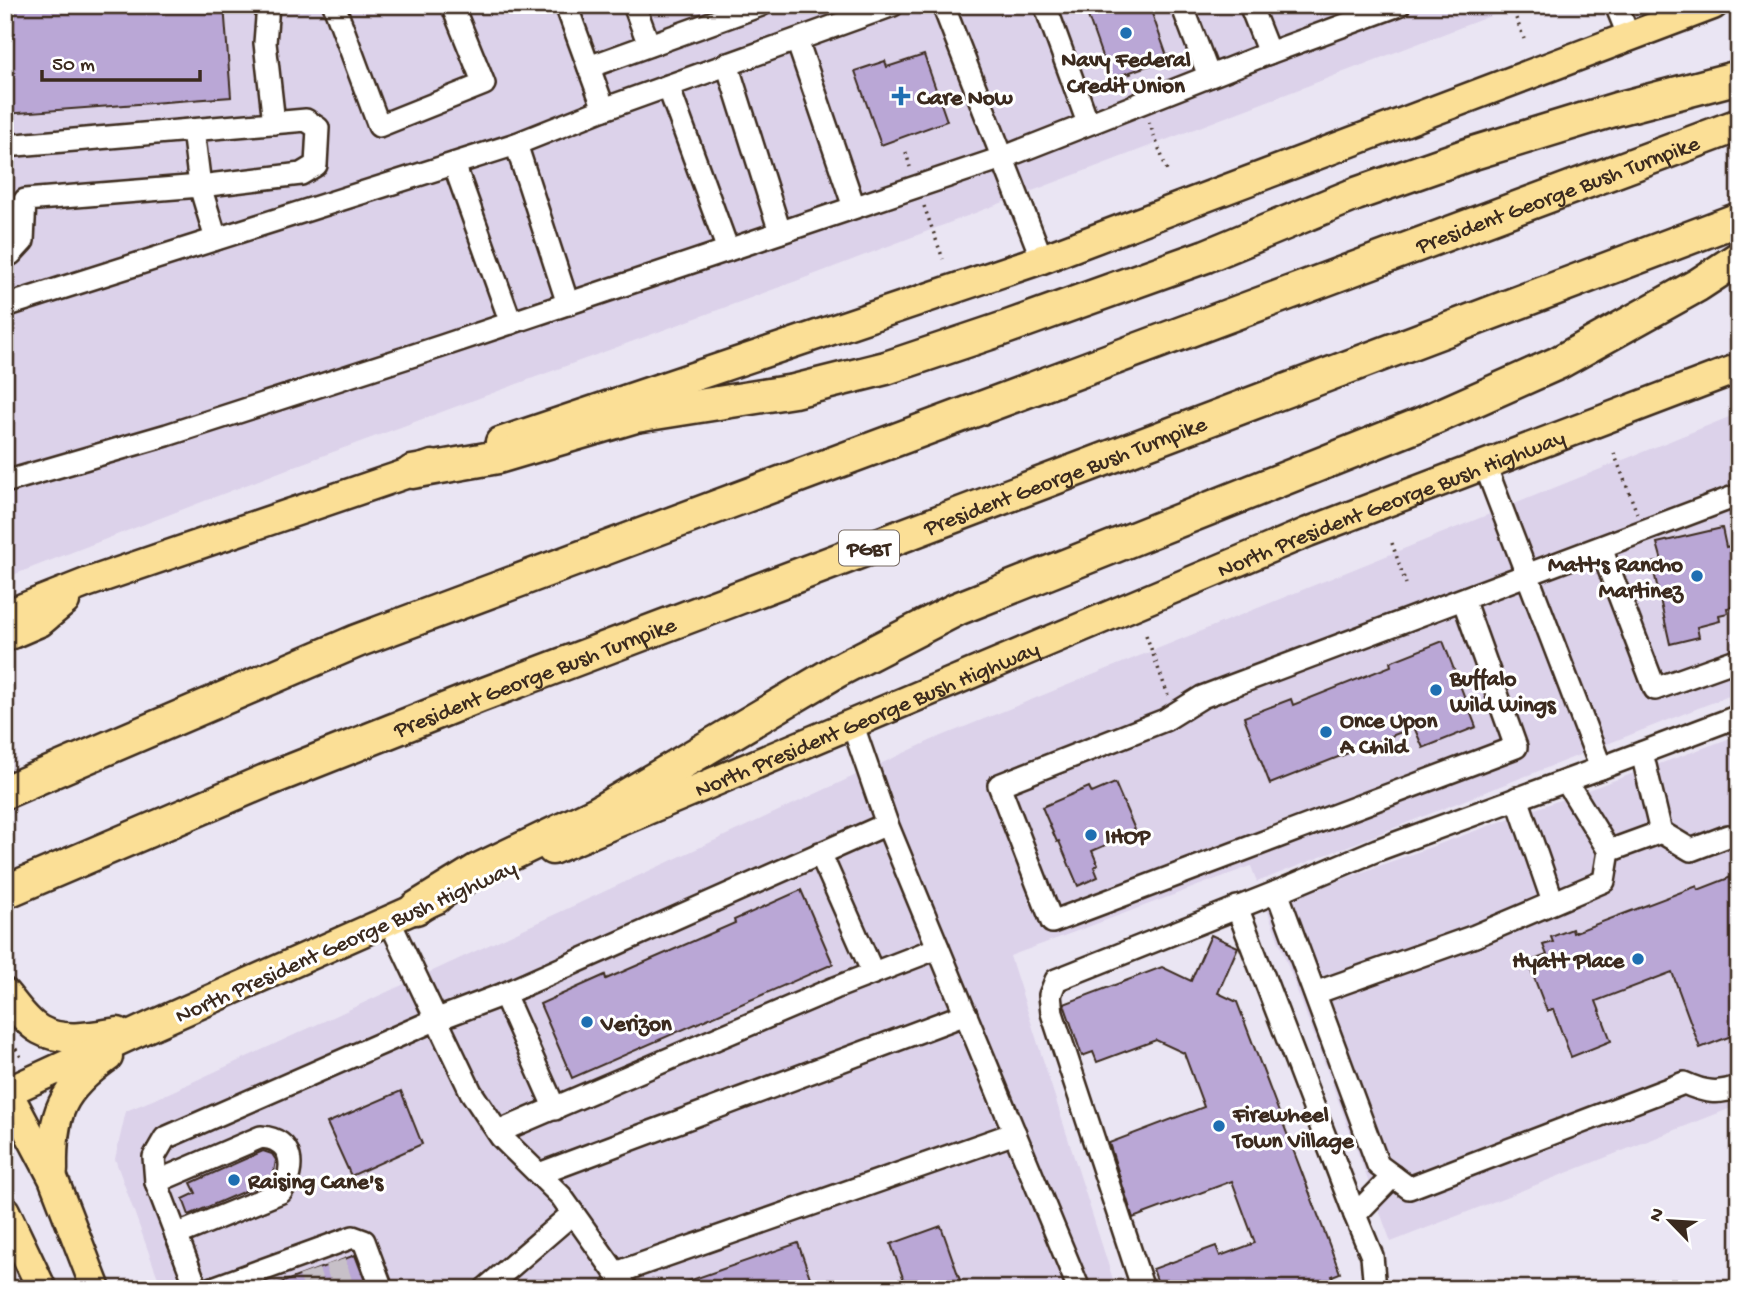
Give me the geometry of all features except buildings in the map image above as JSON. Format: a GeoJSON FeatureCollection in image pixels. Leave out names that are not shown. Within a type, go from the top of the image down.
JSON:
{"type":"FeatureCollection","features":[{"type":"Feature","properties":{"kind":"highway"},"geometry":{"type":"LineString","coordinates":[[412,472],[498,457],[636,416],[794,391],[886,368],[1194,260],[1356,194],[1492,146],[1739,77]]}},
{"type":"Feature","properties":{"kind":"highway","name":"President George Bush Turnpike"},"geometry":{"type":"LineString","coordinates":[[5,792],[357,641],[1739,125]]}},
{"type":"Feature","properties":{"kind":"highway","name":"President George Bush Turnpike"},"geometry":{"type":"LineString","coordinates":[[5,892],[265,781],[467,701],[1739,219]]}},
{"type":"Feature","properties":{"kind":"highway"},"geometry":{"type":"LineString","coordinates":[[402,914],[476,871],[597,813],[836,671],[957,609],[1421,424],[1545,369],[1698,285],[1739,258]]}},
{"type":"Feature","properties":{"kind":"main road"},"geometry":{"type":"LineString","coordinates":[[5,615],[86,583],[1042,259],[1713,5]]}},
{"type":"Feature","properties":{"kind":"main road","name":"North President George Bush Highway"},"geometry":{"type":"LineString","coordinates":[[6,1090],[402,914],[1308,532],[1739,368]]}},
{"type":"Feature","properties":{"kind":"main road"},"geometry":{"type":"LineString","coordinates":[[5,637],[40,622],[86,583]]}},
{"type":"Feature","properties":{"kind":"main road"},"geometry":{"type":"LineString","coordinates":[[5,993],[26,1018],[41,1030],[66,1038],[101,1035],[153,1025]]}},
{"type":"Feature","properties":{"kind":"main road"},"geometry":{"type":"LineString","coordinates":[[53,1178],[52,1137],[57,1115],[66,1095],[83,1075],[153,1025]]}},
{"type":"Feature","properties":{"kind":"main road"},"geometry":{"type":"LineString","coordinates":[[6,1090],[53,1178],[96,1289]]}},
{"type":"Feature","properties":{"kind":"main road"},"geometry":{"type":"LineString","coordinates":[[5,1211],[43,1289]]}},
{"type":"Feature","properties":{"kind":"lane"},"geometry":{"type":"LineString","coordinates":[[268,5],[265,43],[274,123]]}},
{"type":"Feature","properties":{"kind":"lane"},"geometry":{"type":"LineString","coordinates":[[334,5],[379,126],[484,84],[452,5]]}},
{"type":"Feature","properties":{"kind":"lane"},"geometry":{"type":"LineString","coordinates":[[566,5],[604,108]]}},
{"type":"Feature","properties":{"kind":"lane"},"geometry":{"type":"LineString","coordinates":[[634,5],[649,45]]}},
{"type":"Feature","properties":{"kind":"lane"},"geometry":{"type":"LineString","coordinates":[[589,67],[761,5]]}},
{"type":"Feature","properties":{"kind":"lane"},"geometry":{"type":"LineString","coordinates":[[5,306],[516,144],[604,108],[797,40],[869,9],[892,5]]}},
{"type":"Feature","properties":{"kind":"lane"},"geometry":{"type":"LineString","coordinates":[[943,5],[1042,259]]}},
{"type":"Feature","properties":{"kind":"lane"},"geometry":{"type":"LineString","coordinates":[[1045,5],[1088,123]]}},
{"type":"Feature","properties":{"kind":"lane"},"geometry":{"type":"LineString","coordinates":[[1182,5],[1209,76]]}},
{"type":"Feature","properties":{"kind":"lane"},"geometry":{"type":"LineString","coordinates":[[1250,5],[1269,53]]}},
{"type":"Feature","properties":{"kind":"lane"},"geometry":{"type":"LineString","coordinates":[[5,482],[167,435],[1002,158],[1269,53],[1365,11],[1399,5]]}},
{"type":"Feature","properties":{"kind":"lane"},"geometry":{"type":"LineString","coordinates":[[1616,5],[1629,37]]}},
{"type":"Feature","properties":{"kind":"lane"},"geometry":{"type":"LineString","coordinates":[[797,40],[854,207]]}},
{"type":"Feature","properties":{"kind":"lane"},"geometry":{"type":"LineString","coordinates":[[727,64],[780,232]]}},
{"type":"Feature","properties":{"kind":"lane"},"geometry":{"type":"LineString","coordinates":[[668,86],[727,250]]}},
{"type":"Feature","properties":{"kind":"lane"},"geometry":{"type":"LineString","coordinates":[[5,146],[306,120],[318,128],[316,165],[301,174],[200,186],[24,200],[23,241],[11,254],[5,254]]}},
{"type":"Feature","properties":{"kind":"lane"},"geometry":{"type":"LineString","coordinates":[[193,130],[200,186],[216,239]]}},
{"type":"Feature","properties":{"kind":"lane"},"geometry":{"type":"LineString","coordinates":[[516,144],[568,304]]}},
{"type":"Feature","properties":{"kind":"lane"},"geometry":{"type":"LineString","coordinates":[[454,164],[511,323]]}},
{"type":"Feature","properties":{"kind":"lane"},"geometry":{"type":"LineString","coordinates":[[1485,465],[1601,768]]}},
{"type":"Feature","properties":{"kind":"lane"},"geometry":{"type":"LineString","coordinates":[[1463,599],[1516,747],[1052,922],[999,785],[1165,720],[1202,697],[1739,495]]}},
{"type":"Feature","properties":{"kind":"lane"},"geometry":{"type":"LineString","coordinates":[[1601,548],[1655,690],[1739,659]]}},
{"type":"Feature","properties":{"kind":"lane"},"geometry":{"type":"LineString","coordinates":[[1143,1289],[1052,1013],[1050,995],[1056,980],[1377,849],[1739,716]]}},
{"type":"Feature","properties":{"kind":"lane"},"geometry":{"type":"LineString","coordinates":[[852,723],[887,824],[1079,1289]]}},
{"type":"Feature","properties":{"kind":"lane"},"geometry":{"type":"LineString","coordinates":[[1642,753],[1661,832],[1691,850],[1728,836]]}},
{"type":"Feature","properties":{"kind":"lane"},"geometry":{"type":"LineString","coordinates":[[1315,993],[1475,936],[1604,881],[1609,851],[1566,781]]}},
{"type":"Feature","properties":{"kind":"lane"},"geometry":{"type":"LineString","coordinates":[[1517,798],[1553,902]]}},
{"type":"Feature","properties":{"kind":"lane"},"geometry":{"type":"LineString","coordinates":[[197,1289],[156,1182],[154,1157],[165,1138],[435,1020],[505,994],[887,824]]}},
{"type":"Feature","properties":{"kind":"lane"},"geometry":{"type":"LineString","coordinates":[[1609,851],[1661,832]]}},
{"type":"Feature","properties":{"kind":"lane"},"geometry":{"type":"LineString","coordinates":[[820,853],[873,973]]}},
{"type":"Feature","properties":{"kind":"lane"},"geometry":{"type":"LineString","coordinates":[[1277,892],[1378,1165],[1409,1188],[1684,1083],[1703,1092],[1739,1087]]}},
{"type":"Feature","properties":{"kind":"lane"},"geometry":{"type":"LineString","coordinates":[[1237,907],[1372,1256],[1375,1289]]}},
{"type":"Feature","properties":{"kind":"lane"},"geometry":{"type":"LineString","coordinates":[[402,914],[435,1020],[471,1092],[498,1132],[561,1196],[621,1281],[1015,1133]]}},
{"type":"Feature","properties":{"kind":"lane"},"geometry":{"type":"LineString","coordinates":[[498,1132],[938,948]]}},
{"type":"Feature","properties":{"kind":"lane"},"geometry":{"type":"LineString","coordinates":[[505,994],[555,1109]]}},
{"type":"Feature","properties":{"kind":"lane"},"geometry":{"type":"LineString","coordinates":[[539,1174],[966,1014]]}},
{"type":"Feature","properties":{"kind":"lane"},"geometry":{"type":"LineString","coordinates":[[156,1182],[261,1137],[279,1141],[286,1149],[291,1166],[289,1180],[281,1192],[176,1235]]}},
{"type":"Feature","properties":{"kind":"lane"},"geometry":{"type":"LineString","coordinates":[[1356,1215],[1393,1176]]}},
{"type":"Feature","properties":{"kind":"lane"},"geometry":{"type":"LineString","coordinates":[[485,1289],[573,1213]]}},
{"type":"Feature","properties":{"kind":"lane"},"geometry":{"type":"LineString","coordinates":[[210,1289],[266,1279],[332,1254],[352,1237],[364,1241],[382,1289]]}},
{"type":"Feature","properties":{"kind":"path"},"geometry":{"type":"LineString","coordinates":[[1511,5],[1524,39]]}},
{"type":"Feature","properties":{"kind":"path"},"geometry":{"type":"LineString","coordinates":[[1147,117],[1167,170]]}},
{"type":"Feature","properties":{"kind":"path"},"geometry":{"type":"LineString","coordinates":[[906,152],[912,170]]}},
{"type":"Feature","properties":{"kind":"path"},"geometry":{"type":"LineString","coordinates":[[921,197],[943,259]]}},
{"type":"Feature","properties":{"kind":"path"},"geometry":{"type":"LineString","coordinates":[[1614,453],[1639,518]]}},
{"type":"Feature","properties":{"kind":"path"},"geometry":{"type":"LineString","coordinates":[[1392,543],[1406,584]]}},
{"type":"Feature","properties":{"kind":"path"},"geometry":{"type":"LineString","coordinates":[[1146,635],[1171,704]]}},
{"type":"Feature","properties":{"kind":"path"},"geometry":{"type":"LineString","coordinates":[[5,1033],[23,1060]]}},
{"type":"Feature","properties":{"kind":"shaded area"},"geometry":{"type":"Polygon","coordinates":[[[5,5],[1519,5],[818,273],[295,466],[5,578],[5,5]]]}},
{"type":"Feature","properties":{"kind":"shaded area"},"geometry":{"type":"Polygon","coordinates":[[[1739,413],[1739,692],[1257,882],[1251,866],[1010,956],[1116,1289],[162,1289],[115,1159],[126,1111],[932,740],[1739,413]]]}},
{"type":"Feature","properties":{"kind":"shaded area"},"geometry":{"type":"Polygon","coordinates":[[[1739,735],[1739,1105],[1391,1242],[1266,907],[1739,735]]]}},
{"type":"Feature","properties":{"kind":"tunnel"},"geometry":{"type":"LineString","coordinates":[[335,1262],[344,1289]]}},
{"type":"Feature","properties":{"kind":"tunnel"},"geometry":{"type":"LineString","coordinates":[[309,1272],[315,1289]]}},
{"type":"Feature","properties":{"kind":"place","name":"Navy Federal Credit Union"},"geometry":{"type":"Point","coordinates":[1126,33]}},
{"type":"Feature","properties":{"kind":"place","name":"Care Now"},"geometry":{"type":"Point","coordinates":[901,96]}},
{"type":"Feature","properties":{"kind":"place","name":"Matt's Rancho Martinez"},"geometry":{"type":"Point","coordinates":[1697,576]}},
{"type":"Feature","properties":{"kind":"place","name":"Buffalo Wild Wings"},"geometry":{"type":"Point","coordinates":[1436,690]}},
{"type":"Feature","properties":{"kind":"place","name":"Once Upon A Child"},"geometry":{"type":"Point","coordinates":[1326,732]}},
{"type":"Feature","properties":{"kind":"place","name":"IHOP"},"geometry":{"type":"Point","coordinates":[1091,835]}},
{"type":"Feature","properties":{"kind":"place","name":"Hyatt Place"},"geometry":{"type":"Point","coordinates":[1638,959]}},
{"type":"Feature","properties":{"kind":"place","name":"Verizon"},"geometry":{"type":"Point","coordinates":[587,1022]}},
{"type":"Feature","properties":{"kind":"place","name":"Firewheel Town Village"},"geometry":{"type":"Point","coordinates":[1219,1126]}},
{"type":"Feature","properties":{"kind":"place","name":"Raising Cane's"},"geometry":{"type":"Point","coordinates":[234,1180]}}]}
